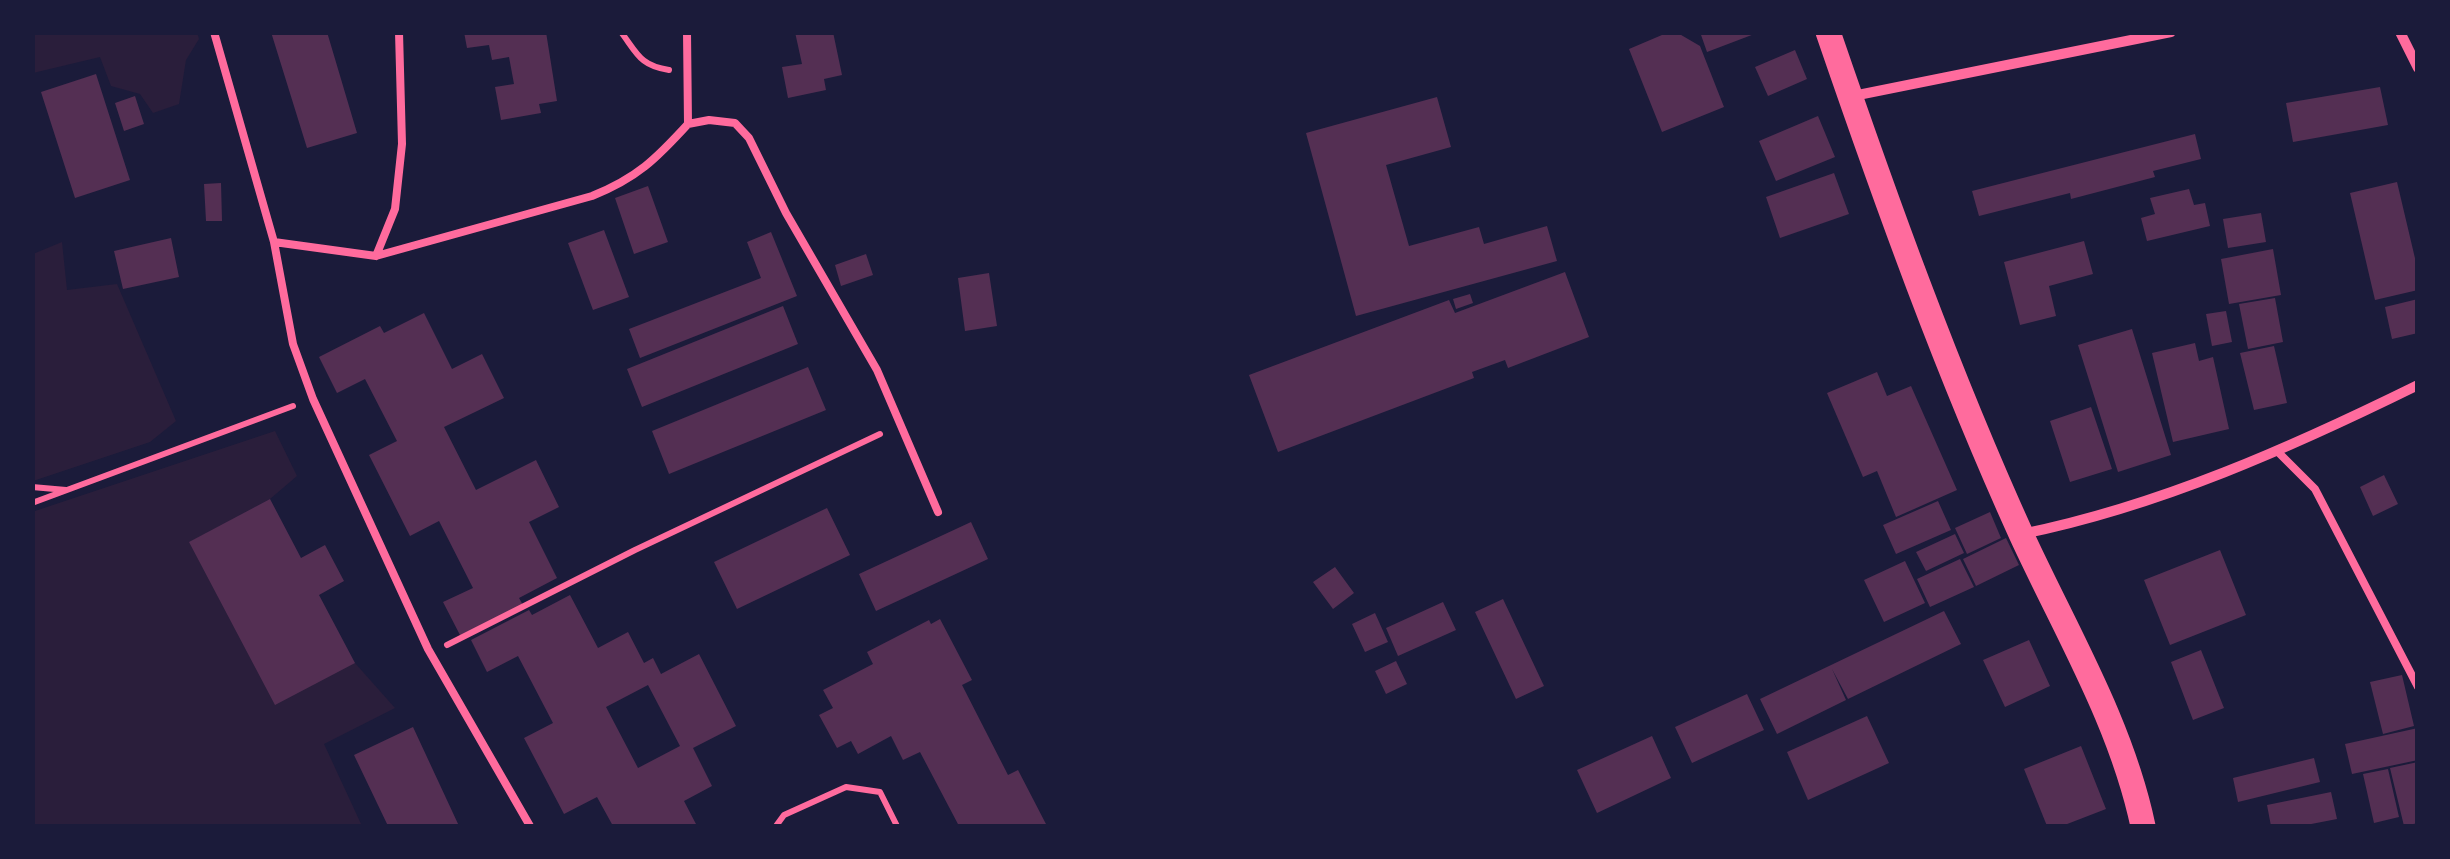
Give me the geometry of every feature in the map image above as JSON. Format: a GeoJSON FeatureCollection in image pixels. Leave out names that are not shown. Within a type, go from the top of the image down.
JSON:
{"type":"FeatureCollection","features":[{"type":"Feature","properties":{"kind":"main road"},"geometry":{"type":"LineString","coordinates":[[1828,32],[1958,383],[2021,534],[2093,680],[2144,826]]}},
{"type":"Feature","properties":{"kind":"street"},"geometry":{"type":"LineString","coordinates":[[1850,96],[2135,36],[2171,32]]}},
{"type":"Feature","properties":{"kind":"street"},"geometry":{"type":"LineString","coordinates":[[2400,32],[2418,68]]}},
{"type":"Feature","properties":{"kind":"street"},"geometry":{"type":"LineString","coordinates":[[2021,534],[2082,522],[2278,452],[2418,385]]}},
{"type":"Feature","properties":{"kind":"lane"},"geometry":{"type":"LineString","coordinates":[[214,32],[274,242],[293,344],[313,399],[428,649],[530,826]]}},
{"type":"Feature","properties":{"kind":"lane"},"geometry":{"type":"LineString","coordinates":[[376,256],[395,209],[402,144],[399,32]]}},
{"type":"Feature","properties":{"kind":"lane"},"geometry":{"type":"LineString","coordinates":[[687,32],[688,124]]}},
{"type":"Feature","properties":{"kind":"lane"},"geometry":{"type":"LineString","coordinates":[[274,242],[376,256],[592,196],[625,183],[646,169],[688,124],[710,120],[735,123],[750,138],[786,213],[877,370],[938,512]]}},
{"type":"Feature","properties":{"kind":"lane"},"geometry":{"type":"LineString","coordinates":[[2278,452],[2314,489],[2418,687]]}},
{"type":"Feature","properties":{"kind":"path"},"geometry":{"type":"LineString","coordinates":[[622,32],[650,67],[689,72]]}},
{"type":"Feature","properties":{"kind":"path"},"geometry":{"type":"LineString","coordinates":[[32,503],[313,399]]}},
{"type":"Feature","properties":{"kind":"path"},"geometry":{"type":"LineString","coordinates":[[428,649],[456,643],[635,550],[900,425]]}},
{"type":"Feature","properties":{"kind":"path"},"geometry":{"type":"LineString","coordinates":[[32,487],[69,490]]}},
{"type":"Feature","properties":{"kind":"path"},"geometry":{"type":"LineString","coordinates":[[776,826],[784,816],[846,787],[880,792],[897,826]]}},
{"type":"Feature","properties":{"kind":"shaded area"},"geometry":{"type":"Polygon","coordinates":[[[197,32],[199,39],[186,60],[179,104],[153,113],[140,94],[111,86],[100,57],[33,73],[33,33],[197,32]]]}},
{"type":"Feature","properties":{"kind":"shaded area"},"geometry":{"type":"Polygon","coordinates":[[[62,242],[67,290],[117,284],[176,421],[150,442],[33,481],[33,254],[62,242]]]}},
{"type":"Feature","properties":{"kind":"shaded area"},"geometry":{"type":"Polygon","coordinates":[[[275,431],[297,476],[270,499],[190,542],[355,663],[395,708],[324,744],[362,826],[33,826],[32,512],[275,431]]]}},
{"type":"Feature","properties":{"kind":"building"},"geometry":{"type":"Polygon","coordinates":[[[271,32],[327,32],[357,133],[307,148],[271,32]]]}},
{"type":"Feature","properties":{"kind":"building"},"geometry":{"type":"Polygon","coordinates":[[[464,32],[546,32],[557,101],[539,104],[541,113],[501,120],[495,87],[514,84],[509,57],[492,60],[489,45],[467,48],[464,32]]]}},
{"type":"Feature","properties":{"kind":"building"},"geometry":{"type":"Polygon","coordinates":[[[795,32],[833,32],[842,75],[824,79],[826,90],[788,98],[782,67],[802,64],[795,32]]]}},
{"type":"Feature","properties":{"kind":"building"},"geometry":{"type":"Polygon","coordinates":[[[1669,32],[1700,46],[1724,107],[1662,132],[1629,49],[1669,32]]]}},
{"type":"Feature","properties":{"kind":"building"},"geometry":{"type":"Polygon","coordinates":[[[1700,32],[1757,32],[1757,33],[1707,52],[1700,32]]]}},
{"type":"Feature","properties":{"kind":"building"},"geometry":{"type":"Polygon","coordinates":[[[1795,50],[1807,79],[1768,96],[1755,67],[1795,50]]]}},
{"type":"Feature","properties":{"kind":"building"},"geometry":{"type":"Polygon","coordinates":[[[96,74],[130,180],[75,198],[41,92],[96,74]]]}},
{"type":"Feature","properties":{"kind":"building"},"geometry":{"type":"Polygon","coordinates":[[[2380,87],[2388,125],[2293,142],[2286,103],[2380,87]]]}},
{"type":"Feature","properties":{"kind":"building"},"geometry":{"type":"Polygon","coordinates":[[[135,96],[144,124],[124,131],[115,103],[135,96]]]}},
{"type":"Feature","properties":{"kind":"building"},"geometry":{"type":"Polygon","coordinates":[[[1437,97],[1451,147],[1386,165],[1409,246],[1479,227],[1484,244],[1547,226],[1557,261],[1356,316],[1306,133],[1437,97]]]}},
{"type":"Feature","properties":{"kind":"building"},"geometry":{"type":"Polygon","coordinates":[[[1818,116],[1835,157],[1776,181],[1759,141],[1818,116]]]}},
{"type":"Feature","properties":{"kind":"building"},"geometry":{"type":"Polygon","coordinates":[[[2195,134],[2201,159],[2153,171],[2155,177],[2071,199],[2070,193],[1979,216],[1972,191],[2195,134]]]}},
{"type":"Feature","properties":{"kind":"building"},"geometry":{"type":"Polygon","coordinates":[[[1834,173],[1849,214],[1780,238],[1766,197],[1834,173]]]}},
{"type":"Feature","properties":{"kind":"building"},"geometry":{"type":"Polygon","coordinates":[[[2397,182],[2418,271],[2418,290],[2375,300],[2350,193],[2397,182]]]}},
{"type":"Feature","properties":{"kind":"building"},"geometry":{"type":"Polygon","coordinates":[[[221,183],[222,221],[206,221],[204,184],[221,183]]]}},
{"type":"Feature","properties":{"kind":"building"},"geometry":{"type":"Polygon","coordinates":[[[648,186],[668,242],[634,254],[615,198],[648,186]]]}},
{"type":"Feature","properties":{"kind":"building"},"geometry":{"type":"Polygon","coordinates":[[[2189,189],[2194,205],[2205,203],[2210,226],[2147,241],[2141,218],[2155,214],[2150,198],[2189,189]]]}},
{"type":"Feature","properties":{"kind":"building"},"geometry":{"type":"Polygon","coordinates":[[[2261,213],[2266,242],[2228,248],[2223,219],[2261,213]]]}},
{"type":"Feature","properties":{"kind":"building"},"geometry":{"type":"Polygon","coordinates":[[[604,230],[629,297],[593,310],[568,243],[604,230]]]}},
{"type":"Feature","properties":{"kind":"building"},"geometry":{"type":"Polygon","coordinates":[[[771,232],[797,296],[640,358],[629,329],[761,278],[747,242],[771,232]]]}},
{"type":"Feature","properties":{"kind":"building"},"geometry":{"type":"Polygon","coordinates":[[[171,238],[179,277],[123,289],[114,251],[171,238]]]}},
{"type":"Feature","properties":{"kind":"building"},"geometry":{"type":"Polygon","coordinates":[[[2084,241],[2093,274],[2049,286],[2056,316],[2020,325],[2004,262],[2084,241]]]}},
{"type":"Feature","properties":{"kind":"building"},"geometry":{"type":"Polygon","coordinates":[[[2273,249],[2281,295],[2229,304],[2221,259],[2273,249]]]}},
{"type":"Feature","properties":{"kind":"building"},"geometry":{"type":"Polygon","coordinates":[[[866,254],[873,275],[841,286],[835,265],[866,254]]]}},
{"type":"Feature","properties":{"kind":"building"},"geometry":{"type":"Polygon","coordinates":[[[1565,272],[1589,337],[1508,368],[1505,360],[1472,372],[1474,378],[1278,452],[1249,375],[1449,300],[1455,313],[1565,272]]]}},
{"type":"Feature","properties":{"kind":"building"},"geometry":{"type":"Polygon","coordinates":[[[989,273],[997,326],[965,331],[958,278],[989,273]]]}},
{"type":"Feature","properties":{"kind":"building"},"geometry":{"type":"Polygon","coordinates":[[[1470,294],[1473,303],[1456,309],[1453,299],[1470,294]]]}},
{"type":"Feature","properties":{"kind":"building"},"geometry":{"type":"Polygon","coordinates":[[[2275,298],[2283,342],[2248,349],[2239,304],[2275,298]]]}},
{"type":"Feature","properties":{"kind":"building"},"geometry":{"type":"Polygon","coordinates":[[[2418,299],[2418,333],[2392,339],[2385,307],[2418,299]]]}},
{"type":"Feature","properties":{"kind":"building"},"geometry":{"type":"Polygon","coordinates":[[[783,306],[798,344],[642,407],[627,369],[783,306]]]}},
{"type":"Feature","properties":{"kind":"building"},"geometry":{"type":"Polygon","coordinates":[[[2226,311],[2232,342],[2212,346],[2206,314],[2226,311]]]}},
{"type":"Feature","properties":{"kind":"building"},"geometry":{"type":"Polygon","coordinates":[[[424,313],[452,369],[482,354],[504,398],[444,427],[476,490],[536,460],[559,507],[529,522],[557,578],[519,598],[523,605],[461,637],[443,602],[473,588],[439,521],[410,536],[369,455],[397,441],[365,379],[337,393],[319,357],[380,326],[384,333],[424,313]]]}},
{"type":"Feature","properties":{"kind":"building"},"geometry":{"type":"Polygon","coordinates":[[[2132,329],[2171,455],[2118,472],[2078,345],[2132,329]]]}},
{"type":"Feature","properties":{"kind":"building"},"geometry":{"type":"Polygon","coordinates":[[[2195,343],[2199,361],[2213,357],[2229,429],[2173,442],[2152,353],[2195,343]]]}},
{"type":"Feature","properties":{"kind":"building"},"geometry":{"type":"Polygon","coordinates":[[[2274,346],[2287,403],[2254,410],[2240,353],[2274,346]]]}},
{"type":"Feature","properties":{"kind":"building"},"geometry":{"type":"Polygon","coordinates":[[[808,367],[826,410],[669,474],[652,431],[808,367]]]}},
{"type":"Feature","properties":{"kind":"building"},"geometry":{"type":"Polygon","coordinates":[[[1877,372],[1887,396],[1911,386],[1957,490],[1896,517],[1877,471],[1863,477],[1827,393],[1877,372]]]}},
{"type":"Feature","properties":{"kind":"building"},"geometry":{"type":"Polygon","coordinates":[[[2091,407],[2112,469],[2070,482],[2050,421],[2091,407]]]}},
{"type":"Feature","properties":{"kind":"building"},"geometry":{"type":"Polygon","coordinates":[[[2384,475],[2398,504],[2373,516],[2360,487],[2384,475]]]}},
{"type":"Feature","properties":{"kind":"building"},"geometry":{"type":"Polygon","coordinates":[[[270,499],[301,558],[325,545],[344,581],[319,595],[355,663],[275,705],[189,542],[270,499]]]}},
{"type":"Feature","properties":{"kind":"building"},"geometry":{"type":"Polygon","coordinates":[[[1938,501],[1951,530],[1896,554],[1883,525],[1938,501]]]}},
{"type":"Feature","properties":{"kind":"building"},"geometry":{"type":"Polygon","coordinates":[[[827,508],[850,555],[737,609],[714,562],[827,508]]]}},
{"type":"Feature","properties":{"kind":"building"},"geometry":{"type":"Polygon","coordinates":[[[1990,512],[2001,538],[1967,554],[1955,528],[1990,512]]]}},
{"type":"Feature","properties":{"kind":"building"},"geometry":{"type":"Polygon","coordinates":[[[971,522],[988,559],[876,611],[859,574],[971,522]]]}},
{"type":"Feature","properties":{"kind":"building"},"geometry":{"type":"Polygon","coordinates":[[[1955,534],[1964,553],[1926,571],[1916,552],[1955,534]]]}},
{"type":"Feature","properties":{"kind":"building"},"geometry":{"type":"Polygon","coordinates":[[[2006,538],[2019,565],[1976,586],[1963,559],[2006,538]]]}},
{"type":"Feature","properties":{"kind":"building"},"geometry":{"type":"Polygon","coordinates":[[[2220,550],[2246,615],[2170,645],[2144,580],[2220,550]]]}},
{"type":"Feature","properties":{"kind":"building"},"geometry":{"type":"Polygon","coordinates":[[[1960,559],[1974,587],[1930,607],[1917,579],[1960,559]]]}},
{"type":"Feature","properties":{"kind":"building"},"geometry":{"type":"Polygon","coordinates":[[[1905,561],[1925,603],[1884,622],[1864,580],[1905,561]]]}},
{"type":"Feature","properties":{"kind":"building"},"geometry":{"type":"Polygon","coordinates":[[[1335,567],[1354,593],[1333,609],[1313,582],[1335,567]]]}},
{"type":"Feature","properties":{"kind":"building"},"geometry":{"type":"Polygon","coordinates":[[[570,595],[598,648],[628,632],[644,663],[653,658],[661,674],[699,654],[736,726],[693,748],[712,786],[684,801],[697,826],[613,826],[597,797],[564,814],[524,738],[553,723],[518,656],[487,672],[471,640],[529,610],[532,615],[570,595]],[[648,685],[606,707],[638,768],[680,746],[648,685]]]}},
{"type":"Feature","properties":{"kind":"building"},"geometry":{"type":"Polygon","coordinates":[[[1503,599],[1544,686],[1516,699],[1475,612],[1503,599]]]}},
{"type":"Feature","properties":{"kind":"building"},"geometry":{"type":"Polygon","coordinates":[[[1443,602],[1456,630],[1398,656],[1386,628],[1443,602]]]}},
{"type":"Feature","properties":{"kind":"building"},"geometry":{"type":"Polygon","coordinates":[[[1944,611],[1961,644],[1848,699],[1832,669],[1846,700],[1777,734],[1760,699],[1944,611]]]}},
{"type":"Feature","properties":{"kind":"building"},"geometry":{"type":"Polygon","coordinates":[[[1375,613],[1388,642],[1365,652],[1352,624],[1375,613]]]}},
{"type":"Feature","properties":{"kind":"building"},"geometry":{"type":"Polygon","coordinates":[[[940,619],[972,680],[962,685],[1008,775],[1018,770],[1047,826],[959,826],[920,752],[903,760],[891,736],[858,754],[851,741],[837,748],[819,715],[833,708],[823,690],[873,664],[867,652],[929,620],[931,624],[940,619]]]}},
{"type":"Feature","properties":{"kind":"building"},"geometry":{"type":"Polygon","coordinates":[[[2029,640],[2050,686],[2005,707],[1983,660],[2029,640]]]}},
{"type":"Feature","properties":{"kind":"building"},"geometry":{"type":"Polygon","coordinates":[[[2201,650],[2224,708],[2193,720],[2171,662],[2201,650]]]}},
{"type":"Feature","properties":{"kind":"building"},"geometry":{"type":"Polygon","coordinates":[[[1396,661],[1407,684],[1386,694],[1375,671],[1396,661]]]}},
{"type":"Feature","properties":{"kind":"building"},"geometry":{"type":"Polygon","coordinates":[[[2402,675],[2414,726],[2383,734],[2370,682],[2402,675]]]}},
{"type":"Feature","properties":{"kind":"building"},"geometry":{"type":"Polygon","coordinates":[[[1747,694],[1764,730],[1692,763],[1675,727],[1747,694]]]}},
{"type":"Feature","properties":{"kind":"building"},"geometry":{"type":"Polygon","coordinates":[[[1867,716],[1889,763],[1808,800],[1787,752],[1867,716]]]}},
{"type":"Feature","properties":{"kind":"building"},"geometry":{"type":"Polygon","coordinates":[[[413,727],[459,826],[388,826],[354,755],[413,727]]]}},
{"type":"Feature","properties":{"kind":"building"},"geometry":{"type":"Polygon","coordinates":[[[2418,728],[2418,760],[2352,774],[2345,744],[2418,728]]]}},
{"type":"Feature","properties":{"kind":"building"},"geometry":{"type":"Polygon","coordinates":[[[1652,736],[1671,778],[1597,813],[1577,770],[1652,736]]]}},
{"type":"Feature","properties":{"kind":"building"},"geometry":{"type":"Polygon","coordinates":[[[2081,746],[2106,809],[2062,826],[2047,826],[2024,769],[2081,746]]]}},
{"type":"Feature","properties":{"kind":"building"},"geometry":{"type":"Polygon","coordinates":[[[2314,758],[2320,782],[2238,802],[2233,778],[2314,758]]]}},
{"type":"Feature","properties":{"kind":"building"},"geometry":{"type":"Polygon","coordinates":[[[2418,762],[2418,823],[2404,826],[2390,768],[2418,762]]]}},
{"type":"Feature","properties":{"kind":"building"},"geometry":{"type":"Polygon","coordinates":[[[2388,769],[2399,817],[2374,823],[2363,774],[2388,769]]]}},
{"type":"Feature","properties":{"kind":"building"},"geometry":{"type":"Polygon","coordinates":[[[2331,792],[2337,819],[2301,826],[2271,826],[2267,805],[2331,792]]]}}]}
